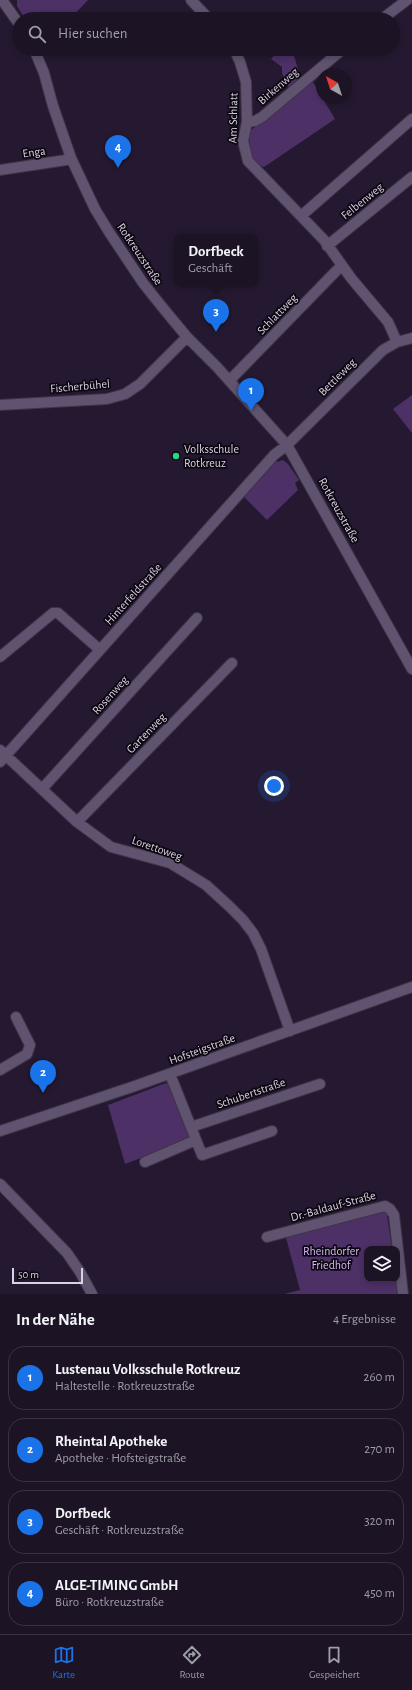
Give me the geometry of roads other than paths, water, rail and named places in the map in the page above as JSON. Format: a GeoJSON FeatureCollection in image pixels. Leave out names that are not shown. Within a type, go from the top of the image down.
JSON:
{"type":"FeatureCollection","features":[{"type":"Feature","properties":{"kind":"street"},"geometry":{"type":"LineString","coordinates":[[191,0],[202,12]]}},
{"type":"Feature","properties":{"kind":"street"},"geometry":{"type":"LineString","coordinates":[[391,12],[407,0]]}},
{"type":"Feature","properties":{"kind":"street"},"geometry":{"type":"LineString","coordinates":[[6,1],[12,12]]}},
{"type":"Feature","properties":{"kind":"street","name":"Rotkreuzstraße"},"geometry":{"type":"LineString","coordinates":[[37,56],[44,73],[53,106],[71,158],[95,209],[146,288],[188,337],[230,380],[287,445],[412,669]]}},
{"type":"Feature","properties":{"kind":"street","name":"Am Schlatt"},"geometry":{"type":"LineString","coordinates":[[237,56],[246,82],[247,122],[243,141],[248,161],[301,216],[327,246],[388,322],[397,342]]}},
{"type":"Feature","properties":{"kind":"street","name":"Birkenweg"},"geometry":{"type":"LineString","coordinates":[[247,122],[255,121],[262,117],[335,56]]}},
{"type":"Feature","properties":{"kind":"street"},"geometry":{"type":"LineString","coordinates":[[301,216],[412,119]]}},
{"type":"Feature","properties":{"kind":"street","name":"Enga"},"geometry":{"type":"LineString","coordinates":[[0,170],[71,158]]}},
{"type":"Feature","properties":{"kind":"street","name":"Felbenweg"},"geometry":{"type":"LineString","coordinates":[[327,246],[412,177]]}},
{"type":"Feature","properties":{"kind":"street","name":"Schlattweg"},"geometry":{"type":"LineString","coordinates":[[230,380],[342,265]]}},
{"type":"Feature","properties":{"kind":"street","name":"Fischerbühel"},"geometry":{"type":"LineString","coordinates":[[0,405],[107,398],[124,394],[140,384],[188,337]]}},
{"type":"Feature","properties":{"kind":"street","name":"Bettleweg"},"geometry":{"type":"LineString","coordinates":[[287,445],[383,350],[397,342],[412,338]]}},
{"type":"Feature","properties":{"kind":"street","name":"Hinterfeldstraße"},"geometry":{"type":"LineString","coordinates":[[2,756],[195,545],[274,455],[287,445]]}},
{"type":"Feature","properties":{"kind":"street"},"geometry":{"type":"LineString","coordinates":[[0,657],[53,613],[58,613],[99,649]]}},
{"type":"Feature","properties":{"kind":"street","name":"Rosenweg"},"geometry":{"type":"LineString","coordinates":[[42,790],[197,618]]}},
{"type":"Feature","properties":{"kind":"street","name":"Gartenweg"},"geometry":{"type":"LineString","coordinates":[[77,822],[232,662]]}},
{"type":"Feature","properties":{"kind":"street","name":"Lorettoweg"},"geometry":{"type":"LineString","coordinates":[[2,756],[77,822],[111,847],[130,851],[176,866],[206,885],[229,906],[253,933],[261,949],[290,1031]]}},
{"type":"Feature","properties":{"kind":"street","name":"Hofsteigstraße"},"geometry":{"type":"LineString","coordinates":[[0,1132],[170,1074],[412,987]]}},
{"type":"Feature","properties":{"kind":"street"},"geometry":{"type":"LineString","coordinates":[[0,1070],[28,1054],[30,1045],[16,1017]]}},
{"type":"Feature","properties":{"kind":"street"},"geometry":{"type":"LineString","coordinates":[[170,1074],[202,1155],[272,1131]]}},
{"type":"Feature","properties":{"kind":"street","name":"Schubertstraße"},"geometry":{"type":"LineString","coordinates":[[191,1127],[320,1084]]}},
{"type":"Feature","properties":{"kind":"street"},"geometry":{"type":"LineString","coordinates":[[144,1162],[196,1140]]}},
{"type":"Feature","properties":{"kind":"street"},"geometry":{"type":"LineString","coordinates":[[0,1184],[67,1253],[80,1272],[92,1294]]}},
{"type":"Feature","properties":{"kind":"street","name":"Dr.-Baldauf-Straße"},"geometry":{"type":"LineString","coordinates":[[268,1237],[385,1206],[390,1209],[394,1215],[403,1294]]}},
{"type":"Feature","properties":{"kind":"place","name":"ALGE-TIMING GmbH"},"geometry":{"type":"Point","coordinates":[118,168]}},
{"type":"Feature","properties":{"kind":"place","name":"Dorfbeck"},"geometry":{"type":"Point","coordinates":[216,332]}},
{"type":"Feature","properties":{"kind":"place","name":"Lustenau Volksschule Rotkreuz"},"geometry":{"type":"Point","coordinates":[251,411]}},
{"type":"Feature","properties":{"kind":"place","name":"Volksschule Rotkreuz"},"geometry":{"type":"Point","coordinates":[176,456]}},
{"type":"Feature","properties":{"kind":"place","name":"Rheintal Apotheke"},"geometry":{"type":"Point","coordinates":[43,1093]}},
{"type":"Feature","properties":{"kind":"park label","name":"Rheindorfer Friedhof"},"geometry":{"type":"Point","coordinates":[331,1258]}}]}
